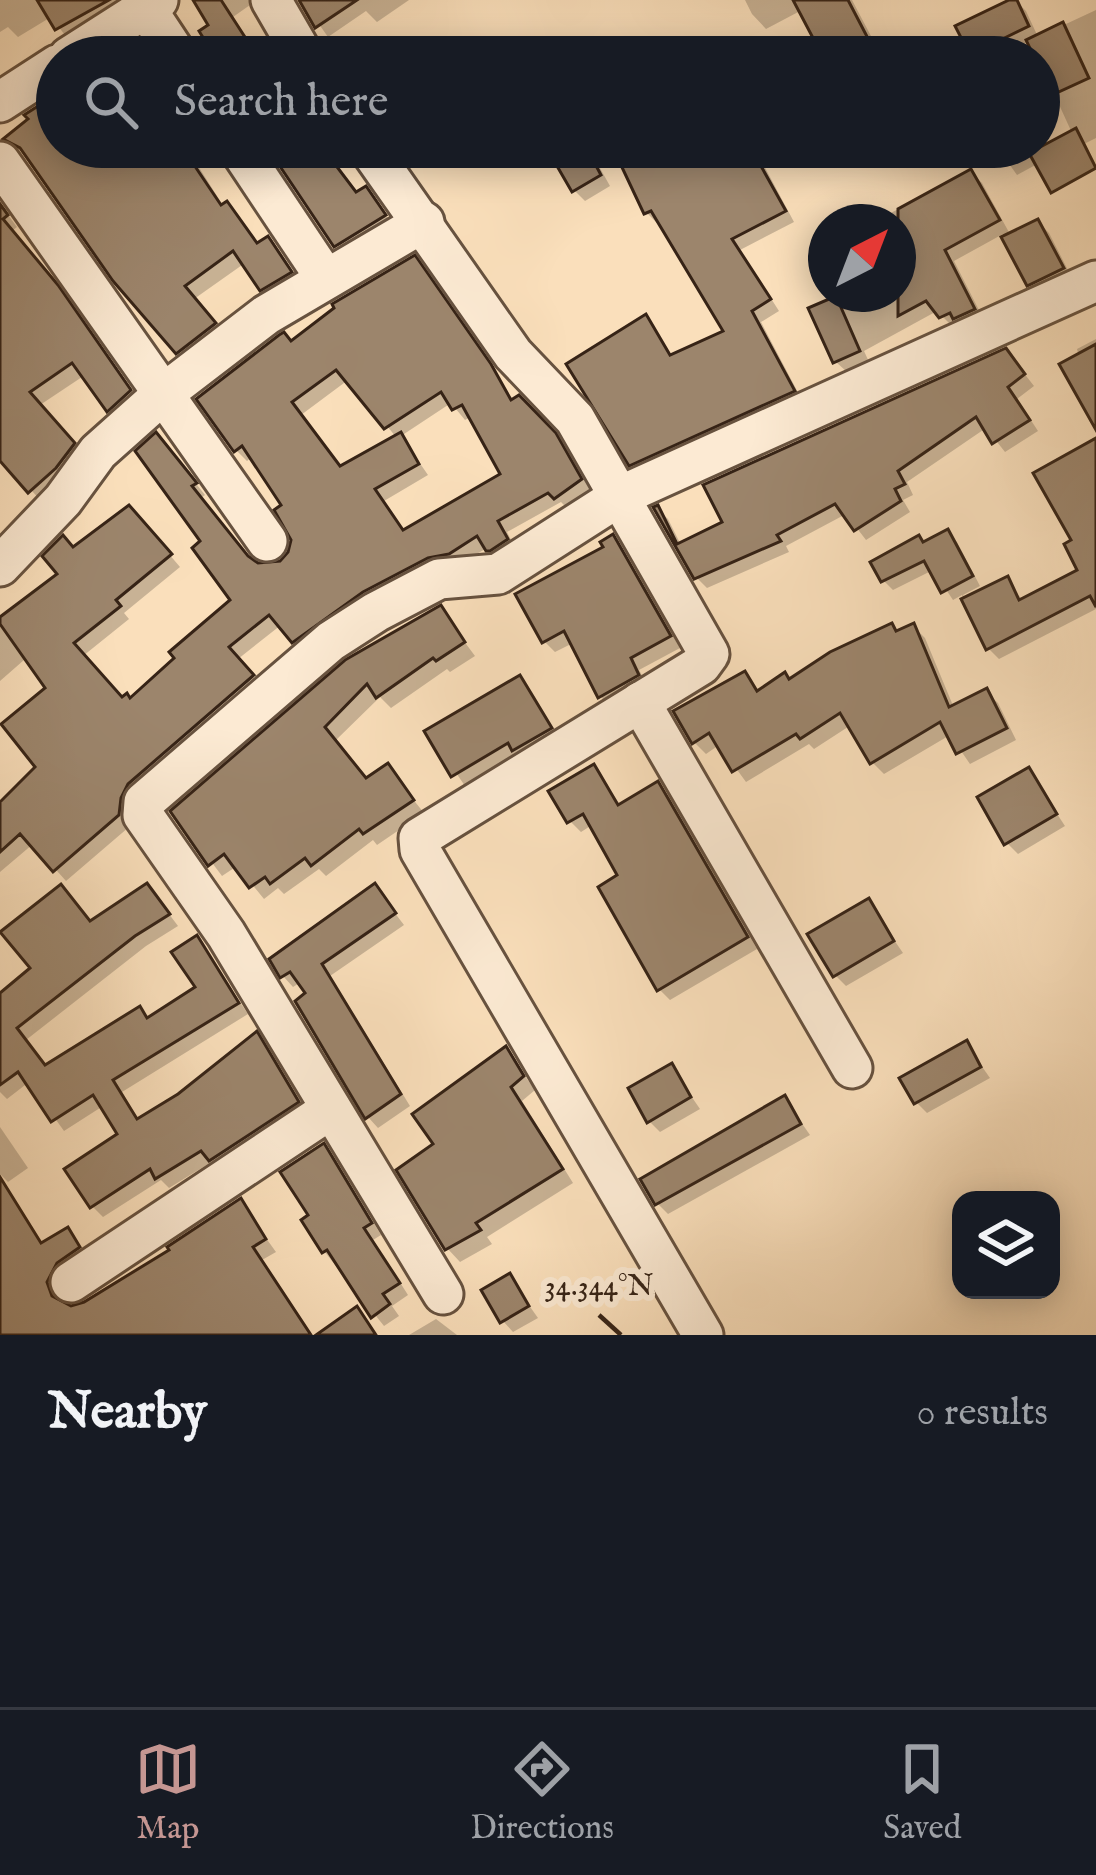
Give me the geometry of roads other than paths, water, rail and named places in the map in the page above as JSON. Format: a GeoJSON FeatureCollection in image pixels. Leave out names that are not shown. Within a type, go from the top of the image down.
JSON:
{"type":"FeatureCollection","features":[{"type":"Feature","properties":{"kind":"street"},"geometry":{"type":"LineString","coordinates":[[272,0],[292,36]]}},
{"type":"Feature","properties":{"kind":"street"},"geometry":{"type":"LineString","coordinates":[[101,36],[151,4],[167,36]]}},
{"type":"Feature","properties":{"kind":"street"},"geometry":{"type":"LineString","coordinates":[[0,102],[36,79]]}},
{"type":"Feature","properties":{"kind":"street"},"geometry":{"type":"LineString","coordinates":[[0,162],[267,541]]}},
{"type":"Feature","properties":{"kind":"street"},"geometry":{"type":"LineString","coordinates":[[252,168],[326,279]]}},
{"type":"Feature","properties":{"kind":"street"},"geometry":{"type":"LineString","coordinates":[[384,168],[513,354],[575,419],[709,654],[701,665],[419,838],[420,850],[703,1335]]}},
{"type":"Feature","properties":{"kind":"street"},"geometry":{"type":"LineString","coordinates":[[0,566],[63,500],[98,452],[163,394],[266,315],[424,222]]}},
{"type":"Feature","properties":{"kind":"street"},"geometry":{"type":"LineString","coordinates":[[442,1294],[226,934],[141,808],[331,641],[439,579],[498,574],[620,496],[1096,280]]}},
{"type":"Feature","properties":{"kind":"street"},"geometry":{"type":"LineString","coordinates":[[640,702],[852,1069]]}},
{"type":"Feature","properties":{"kind":"street"},"geometry":{"type":"LineString","coordinates":[[71,1282],[332,1109]]}}]}
